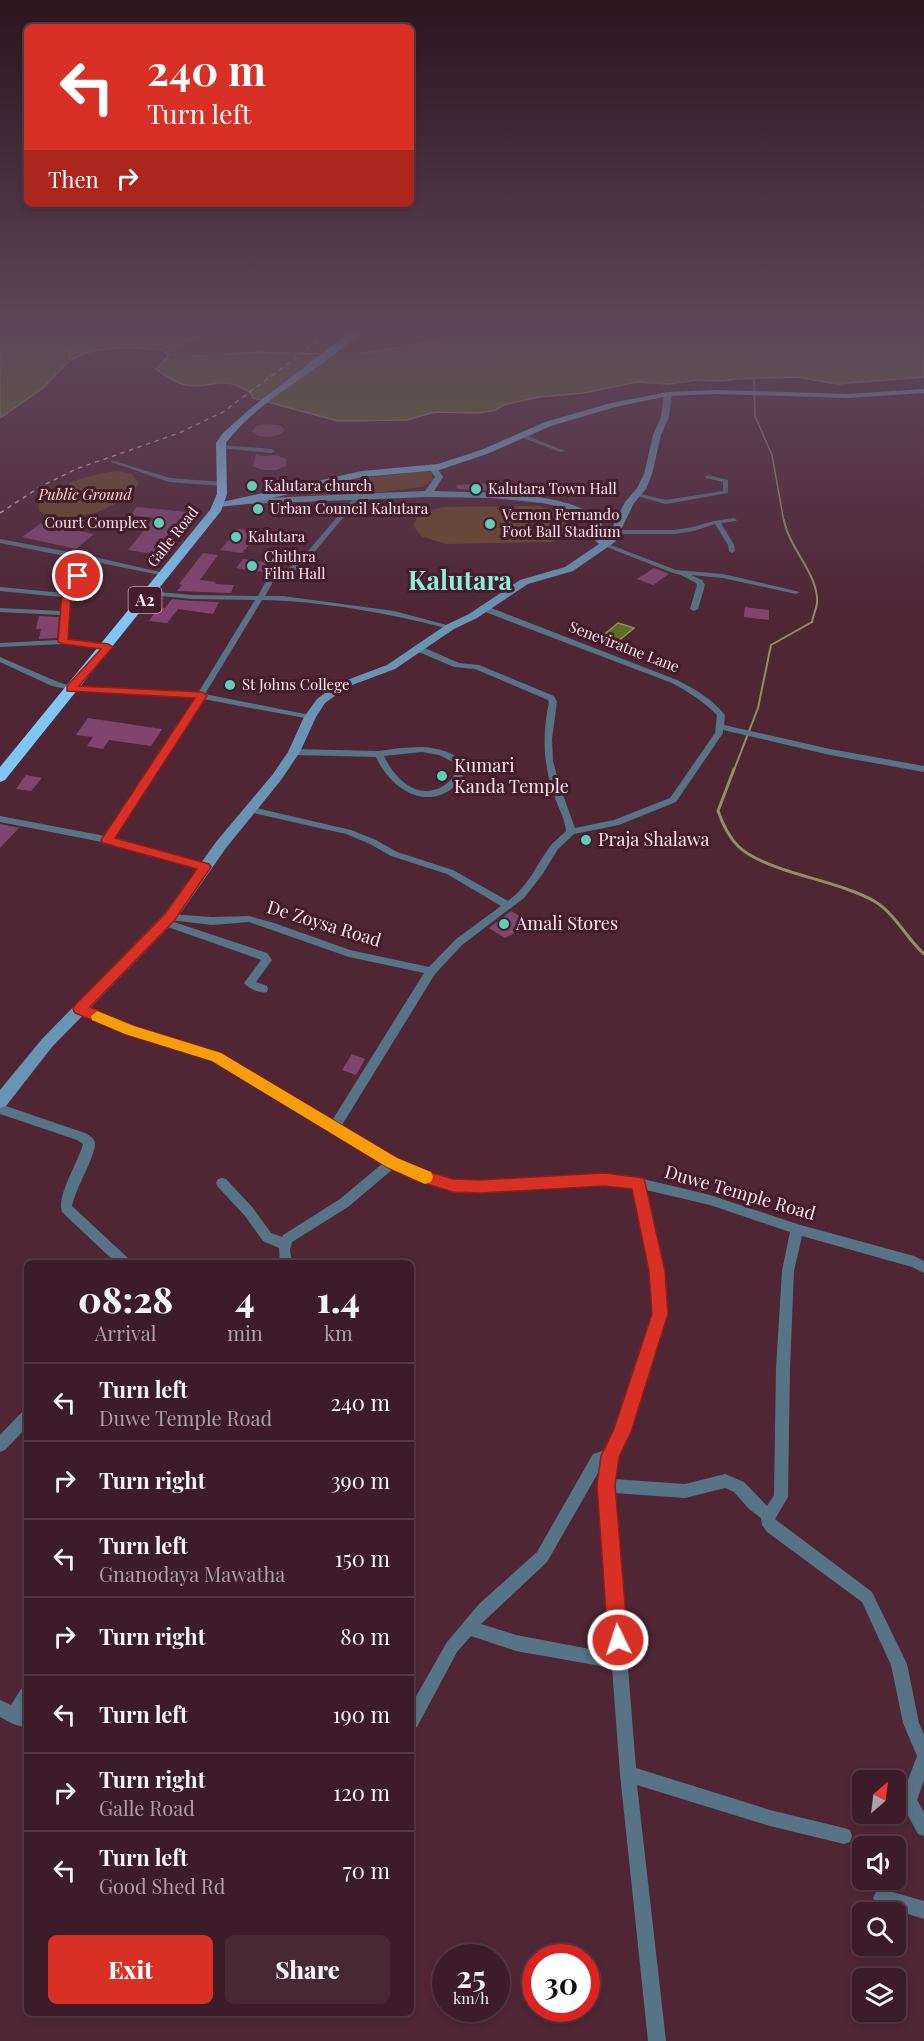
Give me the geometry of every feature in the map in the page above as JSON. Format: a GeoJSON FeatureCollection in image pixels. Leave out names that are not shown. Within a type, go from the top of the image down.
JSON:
{"type":"FeatureCollection","features":[{"type":"Feature","properties":{"kind":"highway"},"geometry":{"type":"LineString","coordinates":[[221,447],[227,435],[239,424]]}},
{"type":"Feature","properties":{"kind":"highway","name":"Galle Road"},"geometry":{"type":"LineString","coordinates":[[0,777],[71,688],[108,647],[218,504],[222,494],[221,447]]}},
{"type":"Feature","properties":{"kind":"main road"},"geometry":{"type":"LineString","coordinates":[[218,504],[247,501],[362,474],[433,468],[484,452],[548,424]]}},
{"type":"Feature","properties":{"kind":"street"},"geometry":{"type":"LineString","coordinates":[[0,1101],[47,1043],[167,920],[294,752],[310,717],[321,701],[343,685],[391,667],[417,648],[450,627],[473,616],[524,582],[569,568],[606,545],[616,532],[648,474],[662,424]]}},
{"type":"Feature","properties":{"kind":"street"},"geometry":{"type":"LineString","coordinates":[[524,436],[562,451]]}},
{"type":"Feature","properties":{"kind":"street"},"geometry":{"type":"LineString","coordinates":[[221,447],[272,451]]}},
{"type":"Feature","properties":{"kind":"street"},"geometry":{"type":"LineString","coordinates":[[113,461],[169,480],[222,484]]}},
{"type":"Feature","properties":{"kind":"street"},"geometry":{"type":"LineString","coordinates":[[428,494],[439,477],[433,468]]}},
{"type":"Feature","properties":{"kind":"street"},"geometry":{"type":"LineString","coordinates":[[636,495],[666,502],[726,492],[725,480],[708,477]]}},
{"type":"Feature","properties":{"kind":"street"},"geometry":{"type":"LineString","coordinates":[[247,501],[428,494],[506,496],[559,504],[589,516],[598,525],[600,540],[606,545],[699,582],[701,585],[694,609]]}},
{"type":"Feature","properties":{"kind":"street"},"geometry":{"type":"LineString","coordinates":[[107,840],[202,696],[270,581],[287,576],[300,564],[358,496]]}},
{"type":"Feature","properties":{"kind":"street"},"geometry":{"type":"LineString","coordinates":[[616,532],[672,532],[694,529],[708,523],[734,520]]}},
{"type":"Feature","properties":{"kind":"street"},"geometry":{"type":"LineString","coordinates":[[717,522],[731,545],[732,551]]}},
{"type":"Feature","properties":{"kind":"street"},"geometry":{"type":"LineString","coordinates":[[0,541],[165,574]]}},
{"type":"Feature","properties":{"kind":"street"},"geometry":{"type":"LineString","coordinates":[[63,642],[66,595],[90,558]]}},
{"type":"Feature","properties":{"kind":"street"},"geometry":{"type":"LineString","coordinates":[[675,572],[723,576],[796,592]]}},
{"type":"Feature","properties":{"kind":"street"},"geometry":{"type":"LineString","coordinates":[[0,589],[66,595]]}},
{"type":"Feature","properties":{"kind":"street"},"geometry":{"type":"LineString","coordinates":[[151,593],[258,599],[283,598],[394,613],[450,627]]}},
{"type":"Feature","properties":{"kind":"street","name":"Seneviratne Lane"},"geometry":{"type":"LineString","coordinates":[[483,608],[641,670],[680,682],[722,715],[721,728]]}},
{"type":"Feature","properties":{"kind":"street"},"geometry":{"type":"LineString","coordinates":[[0,610],[65,613]]}},
{"type":"Feature","properties":{"kind":"street"},"geometry":{"type":"LineString","coordinates":[[0,645],[63,642],[108,647]]}},
{"type":"Feature","properties":{"kind":"street"},"geometry":{"type":"LineString","coordinates":[[417,648],[457,665],[476,668],[551,698],[553,702],[547,728],[547,759],[560,801],[571,821],[571,832]]}},
{"type":"Feature","properties":{"kind":"street"},"geometry":{"type":"LineString","coordinates":[[0,659],[54,684],[71,688],[202,696],[310,717]]}},
{"type":"Feature","properties":{"kind":"street"},"geometry":{"type":"LineString","coordinates":[[335,1126],[431,972],[459,942],[521,896],[555,847],[571,832],[616,824],[673,800],[721,728],[924,769]]}},
{"type":"Feature","properties":{"kind":"street"},"geometry":{"type":"LineString","coordinates":[[294,752],[379,754],[405,749],[438,751],[461,763],[461,771],[457,779],[440,793],[423,795],[414,793],[397,782],[382,763],[379,754]]}},
{"type":"Feature","properties":{"kind":"street"},"geometry":{"type":"LineString","coordinates":[[252,810],[348,832],[394,854],[450,872],[509,906]]}},
{"type":"Feature","properties":{"kind":"street"},"geometry":{"type":"LineString","coordinates":[[0,819],[107,840],[205,867]]}},
{"type":"Feature","properties":{"kind":"street"},"geometry":{"type":"LineString","coordinates":[[167,920],[263,956],[267,960],[249,983],[263,989]]}},
{"type":"Feature","properties":{"kind":"street","name":"De Zoysa Road"},"geometry":{"type":"LineString","coordinates":[[167,920],[249,920],[272,925],[349,953],[431,972]]}},
{"type":"Feature","properties":{"kind":"street","name":"Duwe Temple Road"},"geometry":{"type":"LineString","coordinates":[[80,1009],[130,1030],[216,1057],[335,1126],[392,1163],[453,1186],[604,1180],[639,1183],[710,1200],[797,1229],[915,1262],[924,1267]]}},
{"type":"Feature","properties":{"kind":"street"},"geometry":{"type":"LineString","coordinates":[[0,1109],[81,1136],[89,1142],[87,1152],[67,1197],[66,1208],[122,1260]]}},
{"type":"Feature","properties":{"kind":"street"},"geometry":{"type":"LineString","coordinates":[[286,1260],[287,1239],[344,1203],[392,1163]]}},
{"type":"Feature","properties":{"kind":"street"},"geometry":{"type":"LineString","coordinates":[[222,1183],[249,1212],[267,1237],[286,1245]]}},
{"type":"Feature","properties":{"kind":"street"},"geometry":{"type":"LineString","coordinates":[[639,1183],[657,1271],[660,1314],[622,1432],[610,1456],[606,1485],[628,1774],[657,2041]]}},
{"type":"Feature","properties":{"kind":"street"},"geometry":{"type":"LineString","coordinates":[[797,1229],[788,1271],[783,1368],[781,1497],[767,1520],[772,1527],[867,1597],[899,1664],[911,1723],[924,1756],[908,1801],[924,1828]]}},
{"type":"Feature","properties":{"kind":"street"},"geometry":{"type":"LineString","coordinates":[[0,1445],[24,1420]]}},
{"type":"Feature","properties":{"kind":"street"},"geometry":{"type":"LineString","coordinates":[[414,1716],[452,1647],[484,1609],[542,1557],[598,1459],[610,1456]]}},
{"type":"Feature","properties":{"kind":"street"},"geometry":{"type":"LineString","coordinates":[[606,1485],[685,1491],[725,1481],[739,1487],[753,1504],[769,1516]]}},
{"type":"Feature","properties":{"kind":"street"},"geometry":{"type":"LineString","coordinates":[[468,1627],[516,1643],[619,1662]]}},
{"type":"Feature","properties":{"kind":"street"},"geometry":{"type":"LineString","coordinates":[[13,1714],[24,1699]]}},
{"type":"Feature","properties":{"kind":"street"},"geometry":{"type":"LineString","coordinates":[[628,1774],[770,1818],[844,1836]]}},
{"type":"Feature","properties":{"kind":"street"},"geometry":{"type":"LineString","coordinates":[[882,1898],[924,1910]]}},
{"type":"Feature","properties":{"kind":"green space","name":"Public Ground"},"geometry":{"type":"Polygon","coordinates":[[[120,471],[132,474],[139,484],[118,502],[106,508],[93,513],[65,517],[39,511],[38,504],[47,496],[76,480],[120,471]]]}},
{"type":"Feature","properties":{"kind":"green space"},"geometry":{"type":"Polygon","coordinates":[[[429,471],[432,473],[433,480],[422,487],[341,496],[310,495],[299,492],[370,477],[429,471]]]}},
{"type":"Feature","properties":{"kind":"green space","name":"Vernon Fernando Foot Ball Stadium"},"geometry":{"type":"Polygon","coordinates":[[[539,506],[565,515],[568,522],[564,532],[552,542],[446,544],[421,536],[413,525],[419,514],[443,507],[539,506]]]}},
{"type":"Feature","properties":{"kind":"shaded area"},"geometry":{"type":"Polygon","coordinates":[[[618,623],[634,628],[616,643],[601,637],[618,623]]]}},
{"type":"Feature","properties":{"kind":"building"},"geometry":{"type":"Polygon","coordinates":[[[279,425],[285,430],[279,435],[259,436],[252,432],[256,426],[279,425]]]}},
{"type":"Feature","properties":{"kind":"building"},"geometry":{"type":"Polygon","coordinates":[[[256,454],[276,455],[286,459],[286,466],[276,470],[262,470],[253,466],[256,454]]]}},
{"type":"Feature","properties":{"kind":"building","name":"Kalutara Town Hall"},"geometry":{"type":"Polygon","coordinates":[[[493,483],[495,491],[457,489],[456,485],[493,483]]]}},
{"type":"Feature","properties":{"kind":"building"},"geometry":{"type":"Polygon","coordinates":[[[137,507],[186,512],[153,554],[128,550],[154,518],[130,515],[137,507]]]}},
{"type":"Feature","properties":{"kind":"building"},"geometry":{"type":"Polygon","coordinates":[[[41,523],[94,534],[76,549],[22,537],[41,523]]]}},
{"type":"Feature","properties":{"kind":"building"},"geometry":{"type":"Polygon","coordinates":[[[238,529],[260,532],[242,553],[220,550],[238,529]]]}},
{"type":"Feature","properties":{"kind":"building"},"geometry":{"type":"Polygon","coordinates":[[[203,553],[218,555],[200,580],[234,585],[231,593],[177,591],[182,585],[179,584],[203,553]]]}},
{"type":"Feature","properties":{"kind":"building","name":"Chithra Film Hall"},"geometry":{"type":"Polygon","coordinates":[[[243,559],[269,563],[262,572],[236,568],[243,559]]]}},
{"type":"Feature","properties":{"kind":"building"},"geometry":{"type":"Polygon","coordinates":[[[654,568],[669,574],[653,585],[637,579],[654,568]]]}},
{"type":"Feature","properties":{"kind":"building"},"geometry":{"type":"Polygon","coordinates":[[[172,599],[219,602],[213,614],[178,609],[167,623],[149,621],[159,607],[165,608],[172,599]]]}},
{"type":"Feature","properties":{"kind":"building"},"geometry":{"type":"Polygon","coordinates":[[[745,607],[769,610],[769,620],[744,617],[745,607]]]}},
{"type":"Feature","properties":{"kind":"building"},"geometry":{"type":"Polygon","coordinates":[[[39,616],[59,617],[57,638],[39,639],[41,629],[36,629],[39,616]]]}},
{"type":"Feature","properties":{"kind":"building"},"geometry":{"type":"Polygon","coordinates":[[[88,718],[162,729],[151,746],[109,740],[103,749],[87,746],[93,737],[76,735],[88,718]]]}},
{"type":"Feature","properties":{"kind":"building"},"geometry":{"type":"Polygon","coordinates":[[[26,775],[42,778],[31,791],[16,789],[26,775]]]}},
{"type":"Feature","properties":{"kind":"building"},"geometry":{"type":"Polygon","coordinates":[[[0,824],[19,828],[0,848],[0,824]]]}},
{"type":"Feature","properties":{"kind":"building","name":"Amali Stores"},"geometry":{"type":"Polygon","coordinates":[[[511,911],[526,920],[517,928],[520,930],[505,938],[489,928],[511,911]]]}},
{"type":"Feature","properties":{"kind":"building"},"geometry":{"type":"Polygon","coordinates":[[[352,1054],[365,1059],[356,1075],[342,1070],[352,1054]]]}},
{"type":"Feature","properties":{"kind":"waterway"},"geometry":{"type":"LineString","coordinates":[[759,424],[772,455],[784,522]]}},
{"type":"Feature","properties":{"kind":"waterway"},"geometry":{"type":"LineString","coordinates":[[734,770],[758,708],[771,645],[812,622],[817,606],[813,582],[787,531],[784,520]]}},
{"type":"Feature","properties":{"kind":"waterway"},"geometry":{"type":"LineString","coordinates":[[734,769],[718,811],[726,830],[738,846],[765,863],[841,887],[874,901],[888,912],[924,954]]}},
{"type":"Feature","properties":{"kind":"railway"},"geometry":{"type":"LineString","coordinates":[[0,513],[40,487],[76,469],[179,433],[197,424]]}},
{"type":"Feature","properties":{"kind":"slow traffic"},"geometry":{"type":"LineString","coordinates":[[97,1016],[130,1030],[216,1057],[335,1126],[392,1163],[425,1177]]}},
{"type":"Feature","properties":{"kind":"place","name":"Kalutara church"},"geometry":{"type":"Point","coordinates":[252,486]}},
{"type":"Feature","properties":{"kind":"place","name":"Kalutara Town Hall"},"geometry":{"type":"Point","coordinates":[476,489]}},
{"type":"Feature","properties":{"kind":"place","name":"Urban Council Kalutara"},"geometry":{"type":"Point","coordinates":[258,509]}},
{"type":"Feature","properties":{"kind":"place","name":"Court Complex"},"geometry":{"type":"Point","coordinates":[159,523]}},
{"type":"Feature","properties":{"kind":"place","name":"Vernon Fernando Foot Ball Stadium"},"geometry":{"type":"Point","coordinates":[490,524]}},
{"type":"Feature","properties":{"kind":"place","name":"Kalutara"},"geometry":{"type":"Point","coordinates":[236,537]}},
{"type":"Feature","properties":{"kind":"place","name":"Chithra Film Hall"},"geometry":{"type":"Point","coordinates":[252,566]}},
{"type":"Feature","properties":{"kind":"place","name":"St Johns College"},"geometry":{"type":"Point","coordinates":[230,685]}},
{"type":"Feature","properties":{"kind":"place","name":"Kumari Kanda Temple"},"geometry":{"type":"Point","coordinates":[442,776]}},
{"type":"Feature","properties":{"kind":"place","name":"Praja Shalawa"},"geometry":{"type":"Point","coordinates":[586,840]}},
{"type":"Feature","properties":{"kind":"place","name":"Amali Stores"},"geometry":{"type":"Point","coordinates":[504,924]}},
{"type":"Feature","properties":{"kind":"district","name":"Kalutara"},"geometry":{"type":"Point","coordinates":[460,581]}},
{"type":"Feature","properties":{"kind":"route"},"geometry":{"type":"LineString","coordinates":[[78,576],[66,595],[66,626],[63,642],[108,647],[71,688],[202,696],[107,840],[205,867],[170,917],[80,1009],[130,1030],[216,1057],[335,1126],[392,1163],[453,1186],[604,1180],[639,1183],[657,1271],[660,1314],[622,1432],[610,1456],[606,1485],[618,1640]]}}]}
